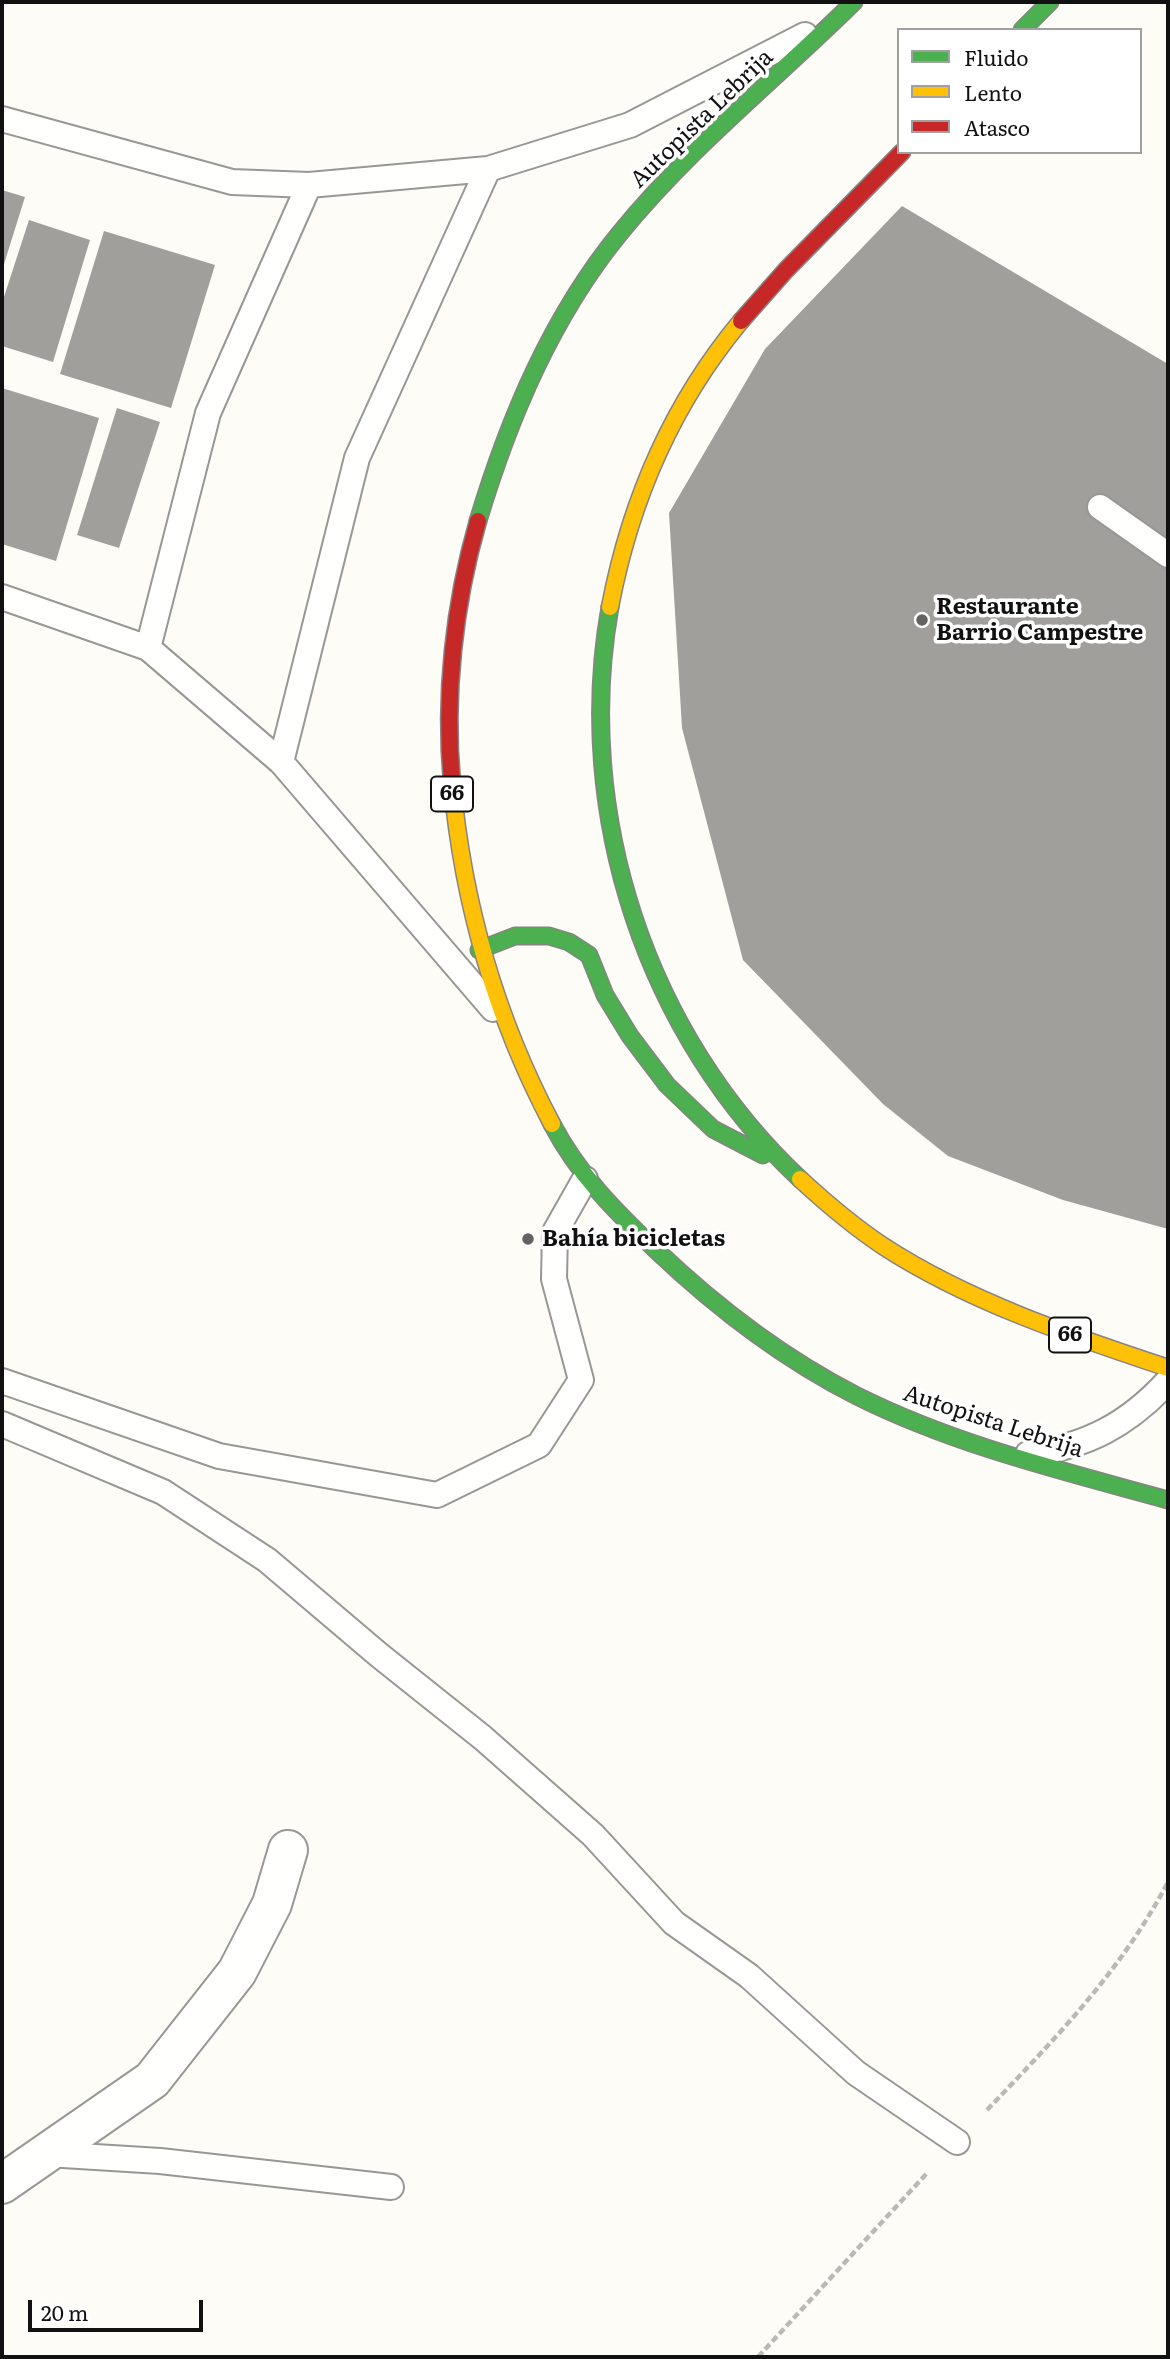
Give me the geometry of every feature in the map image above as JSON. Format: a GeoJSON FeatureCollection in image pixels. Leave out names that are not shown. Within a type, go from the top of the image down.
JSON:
{"type":"FeatureCollection","features":[{"type":"Feature","properties":{"kind":"highway"},"geometry":{"type":"LineString","coordinates":[[1024,28],[1050,2]]}},
{"type":"Feature","properties":{"kind":"highway","name":"Autopista Lebrija"},"geometry":{"type":"LineString","coordinates":[[845,10],[669,176],[593,269],[533,371],[487,480],[458,596],[447,715],[454,834],[479,950],[503,1021],[540,1102],[585,1179],[640,1235],[714,1301],[811,1371],[880,1409],[951,1437],[1168,1500]]}},
{"type":"Feature","properties":{"kind":"highway","name":"66"},"geometry":{"type":"LineString","coordinates":[[900,154],[777,279],[727,338],[685,400],[650,468],[625,539],[607,613],[600,689],[601,765],[611,840],[630,913],[658,984],[694,1051],[738,1113],[789,1170],[876,1241],[974,1296],[1076,1337],[1168,1368]]}},
{"type":"Feature","properties":{"kind":"highway"},"geometry":{"type":"LineString","coordinates":[[479,950],[515,936],[549,936],[569,942],[589,955],[605,995],[629,1036],[667,1085],[713,1129],[789,1170]]}},
{"type":"Feature","properties":{"kind":"street"},"geometry":{"type":"LineString","coordinates":[[2,2184],[152,2080],[237,1972],[272,1904],[288,1850]]}},
{"type":"Feature","properties":{"kind":"lane"},"geometry":{"type":"LineString","coordinates":[[2,119],[232,182],[309,186],[488,169],[630,125],[845,10]]}},
{"type":"Feature","properties":{"kind":"lane"},"geometry":{"type":"LineString","coordinates":[[281,762],[357,458],[488,169]]}},
{"type":"Feature","properties":{"kind":"lane"},"geometry":{"type":"LineString","coordinates":[[148,648],[208,413],[309,186]]}},
{"type":"Feature","properties":{"kind":"lane"},"geometry":{"type":"LineString","coordinates":[[1100,508],[1168,555]]}},
{"type":"Feature","properties":{"kind":"lane"},"geometry":{"type":"LineString","coordinates":[[2,597],[148,648],[281,762],[503,1021]]}},
{"type":"Feature","properties":{"kind":"lane"},"geometry":{"type":"LineString","coordinates":[[2,1381],[219,1456],[437,1495],[539,1446],[581,1380],[554,1279],[554,1267],[555,1232],[585,1179]]}},
{"type":"Feature","properties":{"kind":"lane"},"geometry":{"type":"LineString","coordinates":[[1013,1456],[1061,1450],[1106,1433],[1146,1406],[1168,1381]]}},
{"type":"Feature","properties":{"kind":"lane"},"geometry":{"type":"LineString","coordinates":[[2,1424],[163,1492],[267,1560],[483,1738],[593,1835],[674,1923],[749,1976],[856,2073],[957,2142]]}},
{"type":"Feature","properties":{"kind":"lane"},"geometry":{"type":"LineString","coordinates":[[47,2154],[160,2161],[391,2187]]}},
{"type":"Feature","properties":{"kind":"building"},"geometry":{"type":"Polygon","coordinates":[[[2,190],[25,197],[4,264],[2,264],[2,190]]]}},
{"type":"Feature","properties":{"kind":"building","name":"Restaurante Barrio Campestre"},"geometry":{"type":"Polygon","coordinates":[[[902,206],[1168,364],[1168,1229],[1063,1200],[948,1156],[883,1104],[743,960],[682,728],[669,513],[765,349],[902,206]]]}},
{"type":"Feature","properties":{"kind":"building"},"geometry":{"type":"Polygon","coordinates":[[[29,220],[90,240],[53,362],[2,346],[2,303],[29,220]]]}},
{"type":"Feature","properties":{"kind":"building"},"geometry":{"type":"Polygon","coordinates":[[[104,231],[215,265],[171,408],[60,374],[104,231]]]}},
{"type":"Feature","properties":{"kind":"building"},"geometry":{"type":"Polygon","coordinates":[[[2,388],[99,418],[56,561],[2,544],[2,388]]]}},
{"type":"Feature","properties":{"kind":"building"},"geometry":{"type":"Polygon","coordinates":[[[117,408],[160,422],[119,548],[77,535],[117,408]]]}},
{"type":"Feature","properties":{"kind":"traffic: fast"},"geometry":{"type":"LineString","coordinates":[[478,521],[504,444],[535,370],[553,333],[596,265],[620,233],[675,172],[854,2]]}},
{"type":"Feature","properties":{"kind":"traffic: fast"},"geometry":{"type":"LineString","coordinates":[[1024,28],[1050,2]]}},
{"type":"Feature","properties":{"kind":"traffic: fast"},"geometry":{"type":"LineString","coordinates":[[610,607],[601,685],[603,764],[614,841],[634,917],[663,990],[701,1058],[746,1122],[800,1179]]}},
{"type":"Feature","properties":{"kind":"traffic: fast"},"geometry":{"type":"LineString","coordinates":[[479,950],[515,936],[549,936],[569,942],[589,955],[605,995],[630,1036],[667,1085],[713,1129],[763,1155]]}},
{"type":"Feature","properties":{"kind":"traffic: fast"},"geometry":{"type":"LineString","coordinates":[[552,1124],[586,1176],[641,1235],[726,1311],[802,1365],[857,1396],[932,1429],[1010,1456],[1168,1500]]}},
{"type":"Feature","properties":{"kind":"traffic: slow"},"geometry":{"type":"LineString","coordinates":[[610,607],[629,530],[657,456],[694,386],[741,321]]}},
{"type":"Feature","properties":{"kind":"traffic: slow"},"geometry":{"type":"LineString","coordinates":[[452,783],[464,872],[485,958],[514,1042],[552,1124]]}},
{"type":"Feature","properties":{"kind":"traffic: slow"},"geometry":{"type":"LineString","coordinates":[[800,1179],[840,1214],[883,1246],[950,1284],[1058,1330],[1168,1368]]}},
{"type":"Feature","properties":{"kind":"traffic: jam"},"geometry":{"type":"LineString","coordinates":[[741,321],[786,270],[900,154]]}},
{"type":"Feature","properties":{"kind":"traffic: jam"},"geometry":{"type":"LineString","coordinates":[[452,783],[449,717],[453,650],[463,585],[478,521]]}},
{"type":"Feature","properties":{"kind":"place","name":"Restaurante Barrio Campestre"},"geometry":{"type":"Point","coordinates":[922,620]}},
{"type":"Feature","properties":{"kind":"place","name":"Bahía bicicletas"},"geometry":{"type":"Point","coordinates":[528,1239]}}]}
